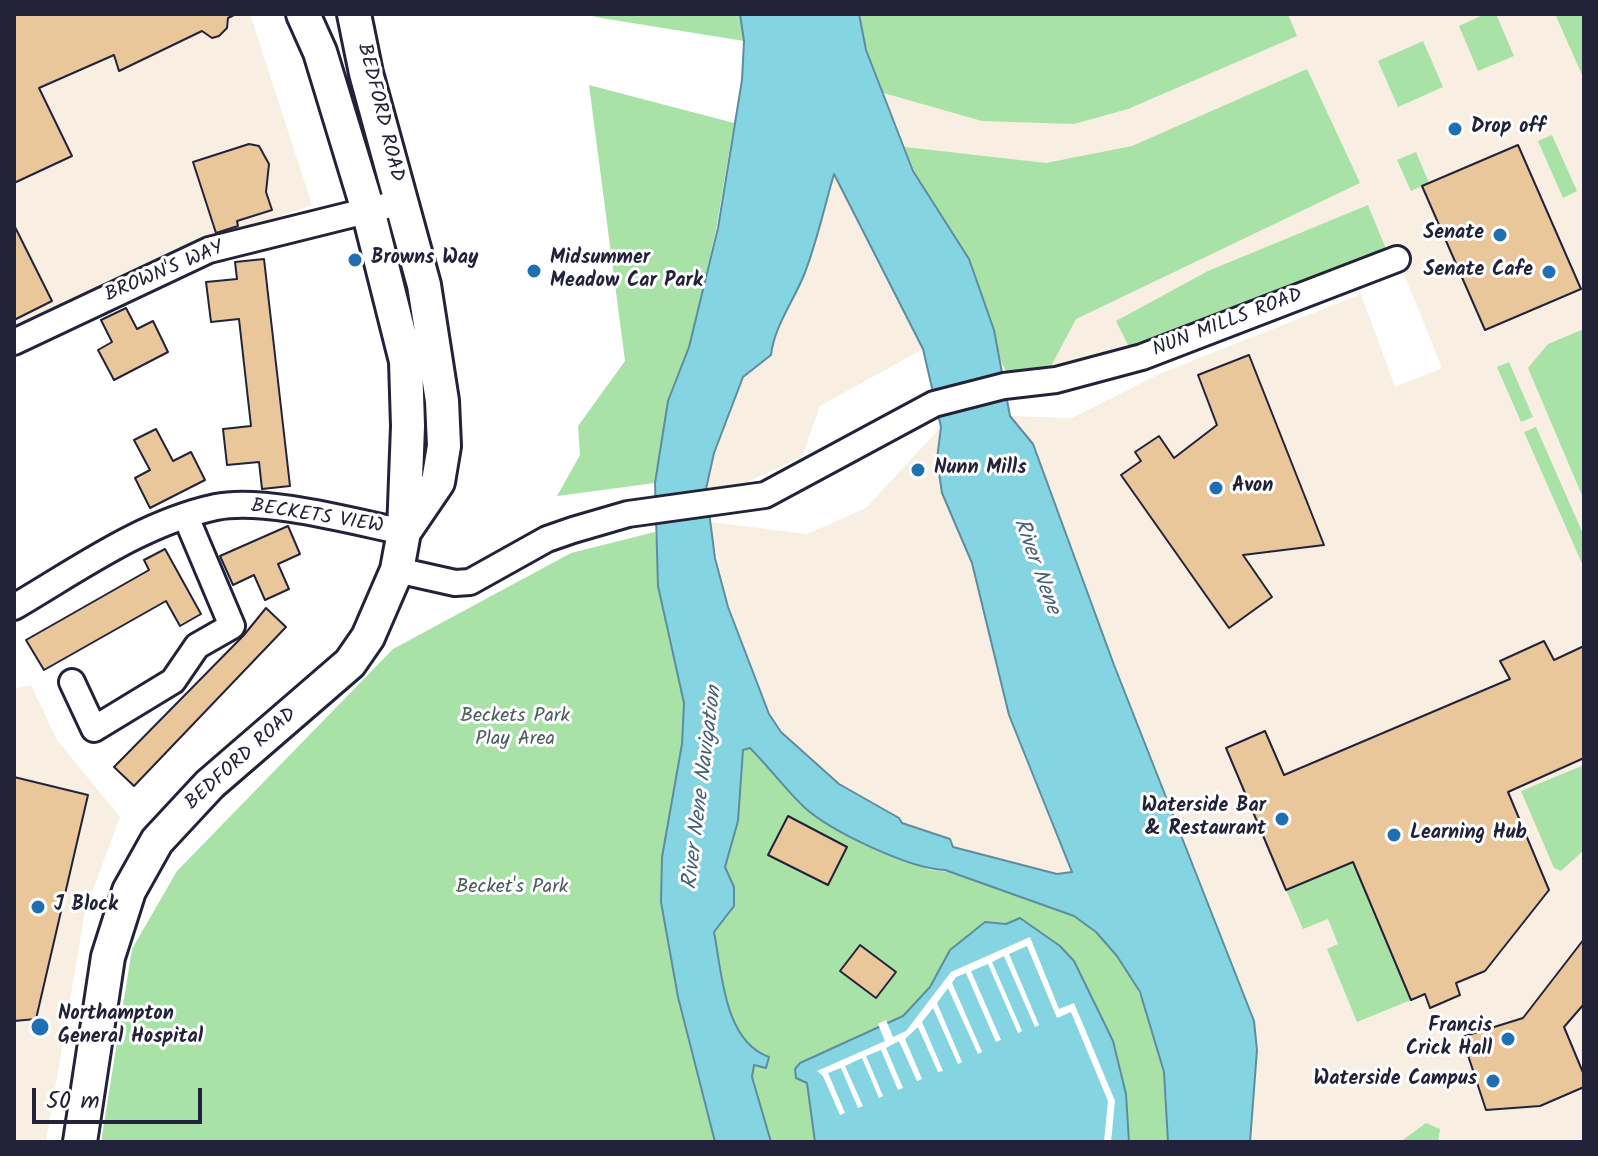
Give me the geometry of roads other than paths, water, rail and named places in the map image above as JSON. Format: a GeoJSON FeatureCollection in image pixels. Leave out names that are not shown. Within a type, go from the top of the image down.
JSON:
{"type":"FeatureCollection","features":[{"type":"Feature","properties":{"kind":"main road","name":"BEDFORD ROAD"},"geometry":{"type":"LineString","coordinates":[[80,1142],[108,957],[129,891],[157,841],[210,784],[350,663],[368,637],[397,570],[404,532],[408,426],[406,361],[368,210],[320,52],[303,14]]}},
{"type":"Feature","properties":{"kind":"main road","name":"BEDFORD ROAD"},"geometry":{"type":"LineString","coordinates":[[354,14],[424,285],[442,401],[444,446],[438,482],[404,532]]}},
{"type":"Feature","properties":{"kind":"street","name":"BROWN'S WAY"},"geometry":{"type":"LineString","coordinates":[[14,342],[209,250],[402,202]]}},
{"type":"Feature","properties":{"kind":"street","name":"NUN MILLS ROAD"},"geometry":{"type":"LineString","coordinates":[[397,570],[455,583],[470,582],[547,539],[628,514],[765,495],[934,404],[1004,386],[1056,380],[1142,357],[1397,259]]}},
{"type":"Feature","properties":{"kind":"street","name":"BECKETS VIEW"},"geometry":{"type":"LineString","coordinates":[[14,607],[141,532],[218,507],[261,506],[404,532]]}},
{"type":"Feature","properties":{"kind":"street"},"geometry":{"type":"LineString","coordinates":[[72,682],[94,729],[173,681],[197,646],[232,626],[186,517]]}},
{"type":"Feature","properties":{"kind":"water"},"geometry":{"type":"Polygon","coordinates":[[[740,14],[859,14],[866,50],[913,171],[969,259],[994,330],[1010,416],[1033,444],[1114,665],[1254,1021],[1257,1050],[1250,1142],[1168,1142],[1164,1072],[1140,992],[1117,956],[1096,932],[1074,916],[945,870],[892,856],[832,827],[804,807],[750,748],[743,750],[738,821],[725,867],[734,887],[734,906],[714,932],[723,985],[734,1021],[754,1049],[769,1057],[766,1068],[754,1065],[752,1077],[771,1142],[715,1142],[678,997],[661,902],[662,857],[682,744],[684,703],[658,586],[655,483],[668,401],[689,347],[718,228],[742,80],[744,41],[740,14]],[[834,174],[809,263],[780,325],[771,355],[743,377],[714,453],[706,489],[715,558],[728,607],[769,714],[781,732],[839,784],[899,818],[902,823],[950,839],[953,847],[1057,874],[1072,872],[1009,715],[972,563],[942,493],[937,459],[941,427],[923,349],[834,174]]]}},
{"type":"Feature","properties":{"kind":"water"},"geometry":{"type":"Polygon","coordinates":[[[1020,918],[1060,946],[1074,961],[1113,1041],[1126,1094],[1129,1142],[815,1142],[807,1083],[796,1078],[795,1069],[800,1063],[903,1016],[930,987],[950,950],[985,922],[1006,924],[1020,918]]]}},
{"type":"Feature","properties":{"kind":"place","name":"Drop off"},"geometry":{"type":"Point","coordinates":[1455,129]}},
{"type":"Feature","properties":{"kind":"place","name":"Senate"},"geometry":{"type":"Point","coordinates":[1500,235]}},
{"type":"Feature","properties":{"kind":"place","name":"Browns Way"},"geometry":{"type":"Point","coordinates":[355,260]}},
{"type":"Feature","properties":{"kind":"place","name":"Midsummer Meadow Car Park"},"geometry":{"type":"Point","coordinates":[534,271]}},
{"type":"Feature","properties":{"kind":"place","name":"Senate Cafe"},"geometry":{"type":"Point","coordinates":[1549,272]}},
{"type":"Feature","properties":{"kind":"place","name":"Nunn Mills"},"geometry":{"type":"Point","coordinates":[918,470]}},
{"type":"Feature","properties":{"kind":"place","name":"Avon"},"geometry":{"type":"Point","coordinates":[1216,488]}},
{"type":"Feature","properties":{"kind":"place","name":"Waterside Bar & Restaurant"},"geometry":{"type":"Point","coordinates":[1282,819]}},
{"type":"Feature","properties":{"kind":"place","name":"Learning Hub"},"geometry":{"type":"Point","coordinates":[1394,835]}},
{"type":"Feature","properties":{"kind":"place","name":"J Block"},"geometry":{"type":"Point","coordinates":[38,907]}},
{"type":"Feature","properties":{"kind":"place","name":"Northampton General Hospital"},"geometry":{"type":"Point","coordinates":[40,1027]}},
{"type":"Feature","properties":{"kind":"place","name":"Francis Crick Hall"},"geometry":{"type":"Point","coordinates":[1508,1039]}},
{"type":"Feature","properties":{"kind":"place","name":"Waterside Campus"},"geometry":{"type":"Point","coordinates":[1493,1081]}},
{"type":"Feature","properties":{"kind":"water label","name":"River Nene"},"geometry":{"type":"Point","coordinates":[1035,567]}},
{"type":"Feature","properties":{"kind":"water label","name":"River Nene Navigation"},"geometry":{"type":"Point","coordinates":[704,788]}},
{"type":"Feature","properties":{"kind":"park label","name":"Beckets Park Play Area"},"geometry":{"type":"Point","coordinates":[515,730]}},
{"type":"Feature","properties":{"kind":"park label","name":"Becket's Park"},"geometry":{"type":"Point","coordinates":[512,889]}}]}
